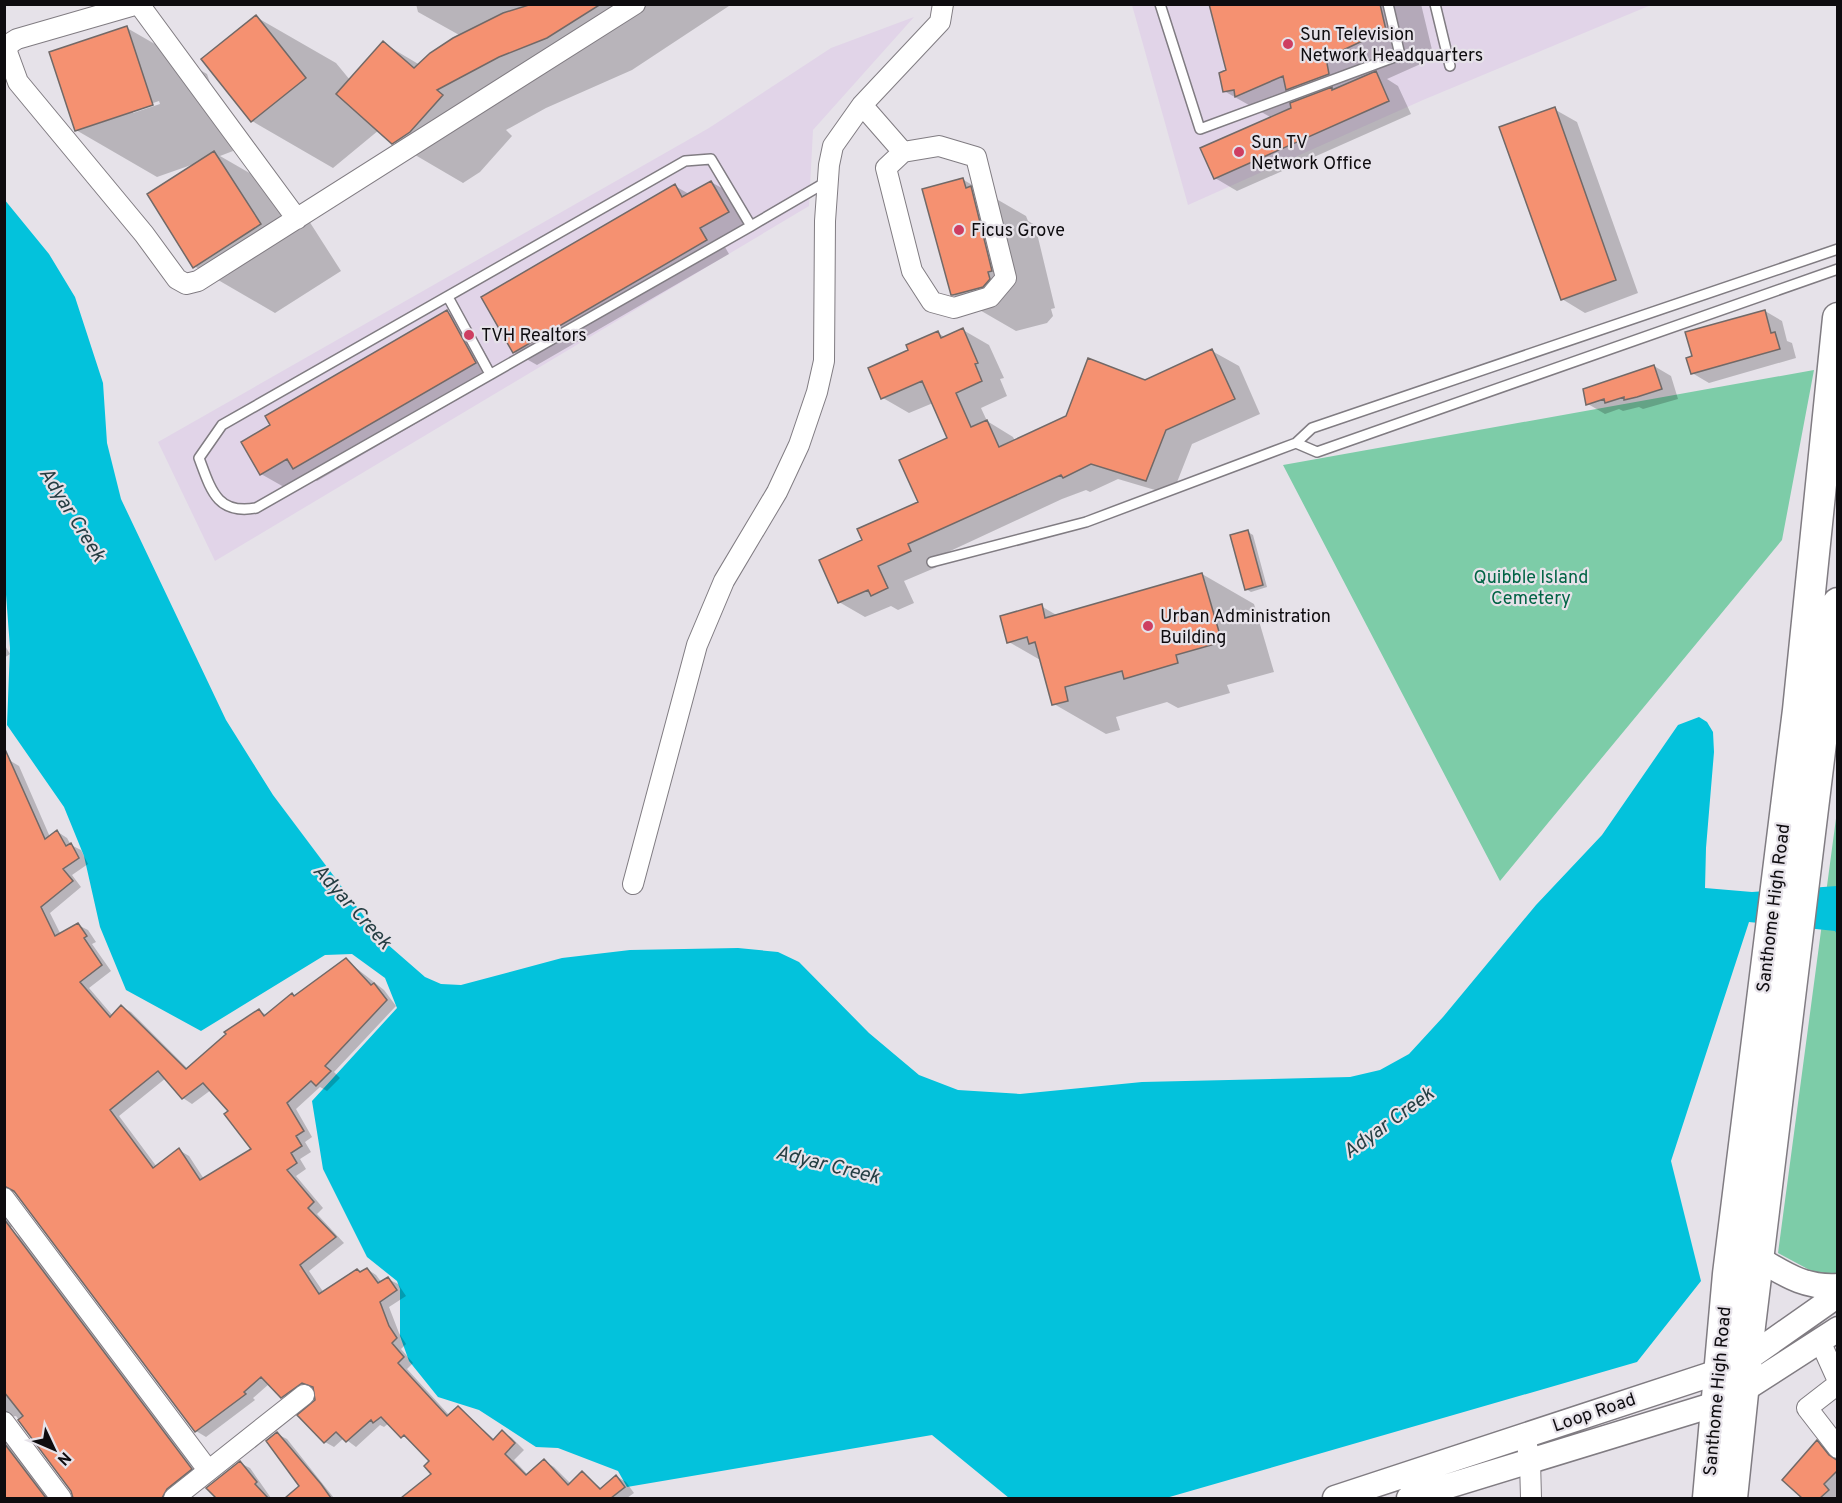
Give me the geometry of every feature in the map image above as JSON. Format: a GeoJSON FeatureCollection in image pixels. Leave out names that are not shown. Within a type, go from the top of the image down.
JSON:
{"type":"FeatureCollection","features":[{"type":"Feature","properties":{"kind":"main road","name":"Santhome High Road"},"geometry":{"type":"LineString","coordinates":[[1732,1498],[1759,1259],[1811,713],[1838,318]]}},
{"type":"Feature","properties":{"kind":"main road","name":"Santhome High Road"},"geometry":{"type":"LineString","coordinates":[[1708,1498],[1728,1274],[1811,713],[1838,603]]}},
{"type":"Feature","properties":{"kind":"street"},"geometry":{"type":"LineString","coordinates":[[297,219],[141,8],[135,5],[17,39],[9,44],[7,52],[18,82],[144,234],[181,283],[186,285],[198,281],[297,219],[635,4]]}},
{"type":"Feature","properties":{"kind":"street"},"geometry":{"type":"LineString","coordinates":[[633,885],[697,645],[724,581],[781,483],[799,445],[817,392],[824,360],[825,221],[833,146],[862,105],[940,22],[943,4]]}},
{"type":"Feature","properties":{"kind":"street"},"geometry":{"type":"LineString","coordinates":[[862,105],[903,152]]}},
{"type":"Feature","properties":{"kind":"street"},"geometry":{"type":"LineString","coordinates":[[939,146],[976,157],[1006,279],[990,297],[954,308],[932,302],[912,271],[886,168],[903,152],[939,146]]}},
{"type":"Feature","properties":{"kind":"street"},"geometry":{"type":"LineString","coordinates":[[4,1198],[208,1470]]}},
{"type":"Feature","properties":{"kind":"street"},"geometry":{"type":"LineString","coordinates":[[1759,1259],[1792,1278],[1817,1287],[1838,1286]]}},
{"type":"Feature","properties":{"kind":"street","name":"Loop Road"},"geometry":{"type":"LineString","coordinates":[[1335,1498],[1718,1372],[1747,1359],[1838,1294]]}},
{"type":"Feature","properties":{"kind":"street"},"geometry":{"type":"LineString","coordinates":[[1829,1335],[1838,1382],[1807,1408],[1838,1448]]}},
{"type":"Feature","properties":{"kind":"street","name":"Loop Road"},"geometry":{"type":"LineString","coordinates":[[1409,1498],[1716,1404],[1745,1389],[1829,1335]]}},
{"type":"Feature","properties":{"kind":"street"},"geometry":{"type":"LineString","coordinates":[[174,1498],[304,1395]]}},
{"type":"Feature","properties":{"kind":"street"},"geometry":{"type":"LineString","coordinates":[[4,1422],[61,1498]]}},
{"type":"Feature","properties":{"kind":"street"},"geometry":{"type":"LineString","coordinates":[[1525,1436],[1530,1461],[1531,1498]]}},
{"type":"Feature","properties":{"kind":"lane"},"geometry":{"type":"LineString","coordinates":[[1160,4],[1200,129],[1400,55],[1388,4]]}},
{"type":"Feature","properties":{"kind":"lane"},"geometry":{"type":"LineString","coordinates":[[1435,4],[1450,66]]}},
{"type":"Feature","properties":{"kind":"lane"},"geometry":{"type":"LineString","coordinates":[[752,225],[711,159],[686,161],[222,425],[199,458],[211,486],[221,504],[238,511],[256,508],[752,225],[828,181]]}},
{"type":"Feature","properties":{"kind":"lane"},"geometry":{"type":"LineString","coordinates":[[932,562],[1086,522],[1296,443],[1312,428],[1838,249]]}},
{"type":"Feature","properties":{"kind":"lane"},"geometry":{"type":"LineString","coordinates":[[1296,443],[1317,452],[1838,269]]}},
{"type":"Feature","properties":{"kind":"lane"},"geometry":{"type":"LineString","coordinates":[[448,297],[490,374]]}},
{"type":"Feature","properties":{"kind":"shaded area","name":"Sun TV Network Office"},"geometry":{"type":"Polygon","coordinates":[[[1132,5],[1651,5],[1423,100],[1188,205],[1132,5]]]}},
{"type":"Feature","properties":{"kind":"shaded area","name":"TVH Realtors"},"geometry":{"type":"Polygon","coordinates":[[[914,17],[813,130],[809,206],[215,561],[158,442],[709,128],[831,48],[914,17]]]}},
{"type":"Feature","properties":{"kind":"green space","name":"Quibble Island Cemetery"},"geometry":{"type":"Polygon","coordinates":[[[1814,370],[1782,540],[1500,881],[1283,465],[1814,370]]]}},
{"type":"Feature","properties":{"kind":"green space"},"geometry":{"type":"Polygon","coordinates":[[[1837,811],[1837,1276],[1830,1281],[1778,1253],[1837,811]]]}},
{"type":"Feature","properties":{"kind":"water","name":"Adyar Creek"},"geometry":{"type":"Polygon","coordinates":[[[4,199],[49,254],[75,297],[103,383],[107,443],[121,499],[226,720],[273,795],[366,919],[386,943],[425,977],[441,984],[461,985],[562,958],[630,950],[738,948],[778,952],[799,962],[869,1033],[919,1075],[958,1090],[1020,1094],[1142,1082],[1350,1077],[1380,1070],[1409,1054],[1443,1017],[1536,905],[1602,835],[1678,725],[1699,717],[1707,722],[1713,732],[1714,752],[1705,888],[1752,892],[1837,886],[1838,936],[1835,931],[1749,922],[1671,1161],[1701,1281],[1637,1362],[1166,1498],[1009,1498],[932,1435],[627,1487],[618,1471],[558,1448],[536,1447],[479,1410],[438,1397],[409,1361],[400,1336],[400,1289],[397,1281],[367,1257],[323,1169],[312,1101],[397,1008],[385,978],[352,954],[325,955],[201,1031],[126,990],[100,927],[84,856],[64,807],[7,725],[10,648],[4,568],[4,199]]]}},
{"type":"Feature","properties":{"kind":"building"},"geometry":{"type":"Polygon","coordinates":[[[532,4],[601,4],[547,38],[499,57],[437,90],[443,95],[410,132],[392,144],[336,94],[383,41],[414,68],[430,53],[453,38],[503,13],[532,4]]]}},
{"type":"Feature","properties":{"kind":"building","name":"Sun Television Network Headquarters"},"geometry":{"type":"Polygon","coordinates":[[[1209,4],[1380,4],[1386,30],[1326,58],[1329,74],[1286,90],[1283,76],[1235,97],[1234,90],[1223,92],[1219,73],[1226,70],[1209,4]]]}},
{"type":"Feature","properties":{"kind":"building"},"geometry":{"type":"Polygon","coordinates":[[[256,15],[306,78],[251,122],[201,59],[256,15]]]}},
{"type":"Feature","properties":{"kind":"building"},"geometry":{"type":"Polygon","coordinates":[[[127,26],[153,105],[75,131],[49,52],[127,26]]]}},
{"type":"Feature","properties":{"kind":"building"},"geometry":{"type":"Polygon","coordinates":[[[1376,71],[1389,101],[1214,179],[1200,148],[1291,108],[1290,103],[1332,87],[1332,90],[1376,71]]]}},
{"type":"Feature","properties":{"kind":"building"},"geometry":{"type":"Polygon","coordinates":[[[1555,107],[1616,280],[1561,300],[1499,127],[1555,107]]]}},
{"type":"Feature","properties":{"kind":"building"},"geometry":{"type":"Polygon","coordinates":[[[214,151],[261,224],[193,268],[147,194],[214,151]]]}},
{"type":"Feature","properties":{"kind":"building","name":"Ficus Grove"},"geometry":{"type":"Polygon","coordinates":[[[963,178],[966,188],[971,186],[992,271],[988,272],[990,279],[983,287],[951,295],[922,189],[963,178]]]}},
{"type":"Feature","properties":{"kind":"building"},"geometry":{"type":"Polygon","coordinates":[[[711,181],[729,212],[700,228],[707,240],[513,353],[481,297],[675,184],[682,197],[711,181]]]}},
{"type":"Feature","properties":{"kind":"building"},"geometry":{"type":"Polygon","coordinates":[[[447,310],[476,363],[293,469],[287,459],[260,475],[241,442],[270,425],[265,416],[447,310]]]}},
{"type":"Feature","properties":{"kind":"building"},"geometry":{"type":"Polygon","coordinates":[[[1765,310],[1771,333],[1775,332],[1780,349],[1691,374],[1686,358],[1692,356],[1685,332],[1765,310]]]}},
{"type":"Feature","properties":{"kind":"building"},"geometry":{"type":"Polygon","coordinates":[[[963,328],[978,363],[975,364],[982,381],[956,393],[971,427],[987,420],[999,447],[1066,416],[1088,358],[1145,380],[1212,349],[1235,399],[1166,430],[1146,481],[1091,464],[1063,478],[1061,475],[908,544],[911,551],[878,566],[888,588],[871,596],[868,590],[838,603],[819,560],[862,540],[857,529],[918,502],[899,460],[947,438],[922,381],[881,399],[868,368],[908,350],[906,345],[938,331],[941,338],[963,328]]]}},
{"type":"Feature","properties":{"kind":"building"},"geometry":{"type":"Polygon","coordinates":[[[1654,365],[1662,389],[1624,400],[1624,397],[1605,403],[1604,399],[1586,405],[1583,389],[1654,365]]]}},
{"type":"Feature","properties":{"kind":"building"},"geometry":{"type":"Polygon","coordinates":[[[1248,530],[1263,585],[1245,590],[1230,535],[1248,530]]]}},
{"type":"Feature","properties":{"kind":"building","name":"Urban Administration Building"},"geometry":{"type":"Polygon","coordinates":[[[1202,573],[1222,642],[1176,655],[1178,663],[1124,679],[1122,671],[1065,687],[1068,701],[1052,705],[1035,642],[1029,644],[1027,637],[1007,643],[1000,616],[1042,604],[1045,618],[1202,573]]]}},
{"type":"Feature","properties":{"kind":"building"},"geometry":{"type":"Polygon","coordinates":[[[4,747],[45,839],[57,830],[66,846],[71,843],[79,858],[63,869],[73,881],[41,907],[55,936],[78,923],[87,936],[84,938],[102,965],[80,982],[110,1017],[121,1005],[186,1069],[226,1034],[224,1032],[259,1009],[264,1016],[292,993],[294,996],[346,958],[371,985],[374,983],[387,1000],[325,1066],[331,1071],[316,1086],[311,1081],[287,1103],[304,1131],[296,1136],[302,1146],[291,1153],[297,1163],[287,1170],[314,1202],[308,1208],[336,1237],[300,1265],[319,1294],[357,1269],[360,1272],[367,1268],[378,1283],[388,1277],[397,1290],[380,1302],[389,1326],[397,1338],[392,1343],[404,1357],[398,1363],[447,1416],[458,1406],[493,1440],[502,1430],[515,1443],[505,1454],[526,1475],[544,1459],[568,1485],[582,1471],[600,1489],[616,1475],[625,1487],[611,1498],[401,1498],[431,1474],[424,1466],[429,1461],[404,1435],[401,1438],[381,1417],[373,1423],[371,1420],[346,1442],[336,1432],[324,1443],[297,1415],[315,1400],[313,1387],[302,1383],[281,1398],[261,1377],[244,1392],[246,1394],[195,1432],[14,1191],[4,1186],[4,747]],[[158,1071],[110,1110],[153,1168],[179,1148],[200,1180],[251,1149],[224,1114],[228,1111],[203,1083],[182,1099],[158,1071]]]}},
{"type":"Feature","properties":{"kind":"building"},"geometry":{"type":"Polygon","coordinates":[[[4,1219],[192,1469],[167,1489],[162,1498],[73,1498],[71,1491],[18,1420],[23,1416],[4,1392],[4,1219]]]}},
{"type":"Feature","properties":{"kind":"building"},"geometry":{"type":"Polygon","coordinates":[[[277,1432],[331,1498],[285,1498],[299,1486],[266,1441],[277,1432]]]}},
{"type":"Feature","properties":{"kind":"building"},"geometry":{"type":"Polygon","coordinates":[[[1817,1440],[1829,1455],[1838,1461],[1838,1470],[1824,1484],[1829,1490],[1820,1498],[1802,1498],[1782,1480],[1817,1440]]]}},
{"type":"Feature","properties":{"kind":"building"},"geometry":{"type":"Polygon","coordinates":[[[4,1443],[46,1498],[4,1498],[4,1443]]]}},
{"type":"Feature","properties":{"kind":"building"},"geometry":{"type":"Polygon","coordinates":[[[240,1461],[257,1482],[255,1484],[268,1498],[216,1498],[206,1488],[240,1461]]]}},
{"type":"Feature","properties":{"kind":"place","name":"Sun Television Network Headquarters"},"geometry":{"type":"Point","coordinates":[1288,44]}},
{"type":"Feature","properties":{"kind":"place","name":"Sun TV Network Office"},"geometry":{"type":"Point","coordinates":[1239,152]}},
{"type":"Feature","properties":{"kind":"place","name":"Ficus Grove"},"geometry":{"type":"Point","coordinates":[959,230]}},
{"type":"Feature","properties":{"kind":"place","name":"TVH Realtors"},"geometry":{"type":"Point","coordinates":[469,335]}},
{"type":"Feature","properties":{"kind":"place","name":"Urban Administration Building"},"geometry":{"type":"Point","coordinates":[1148,626]}}]}
